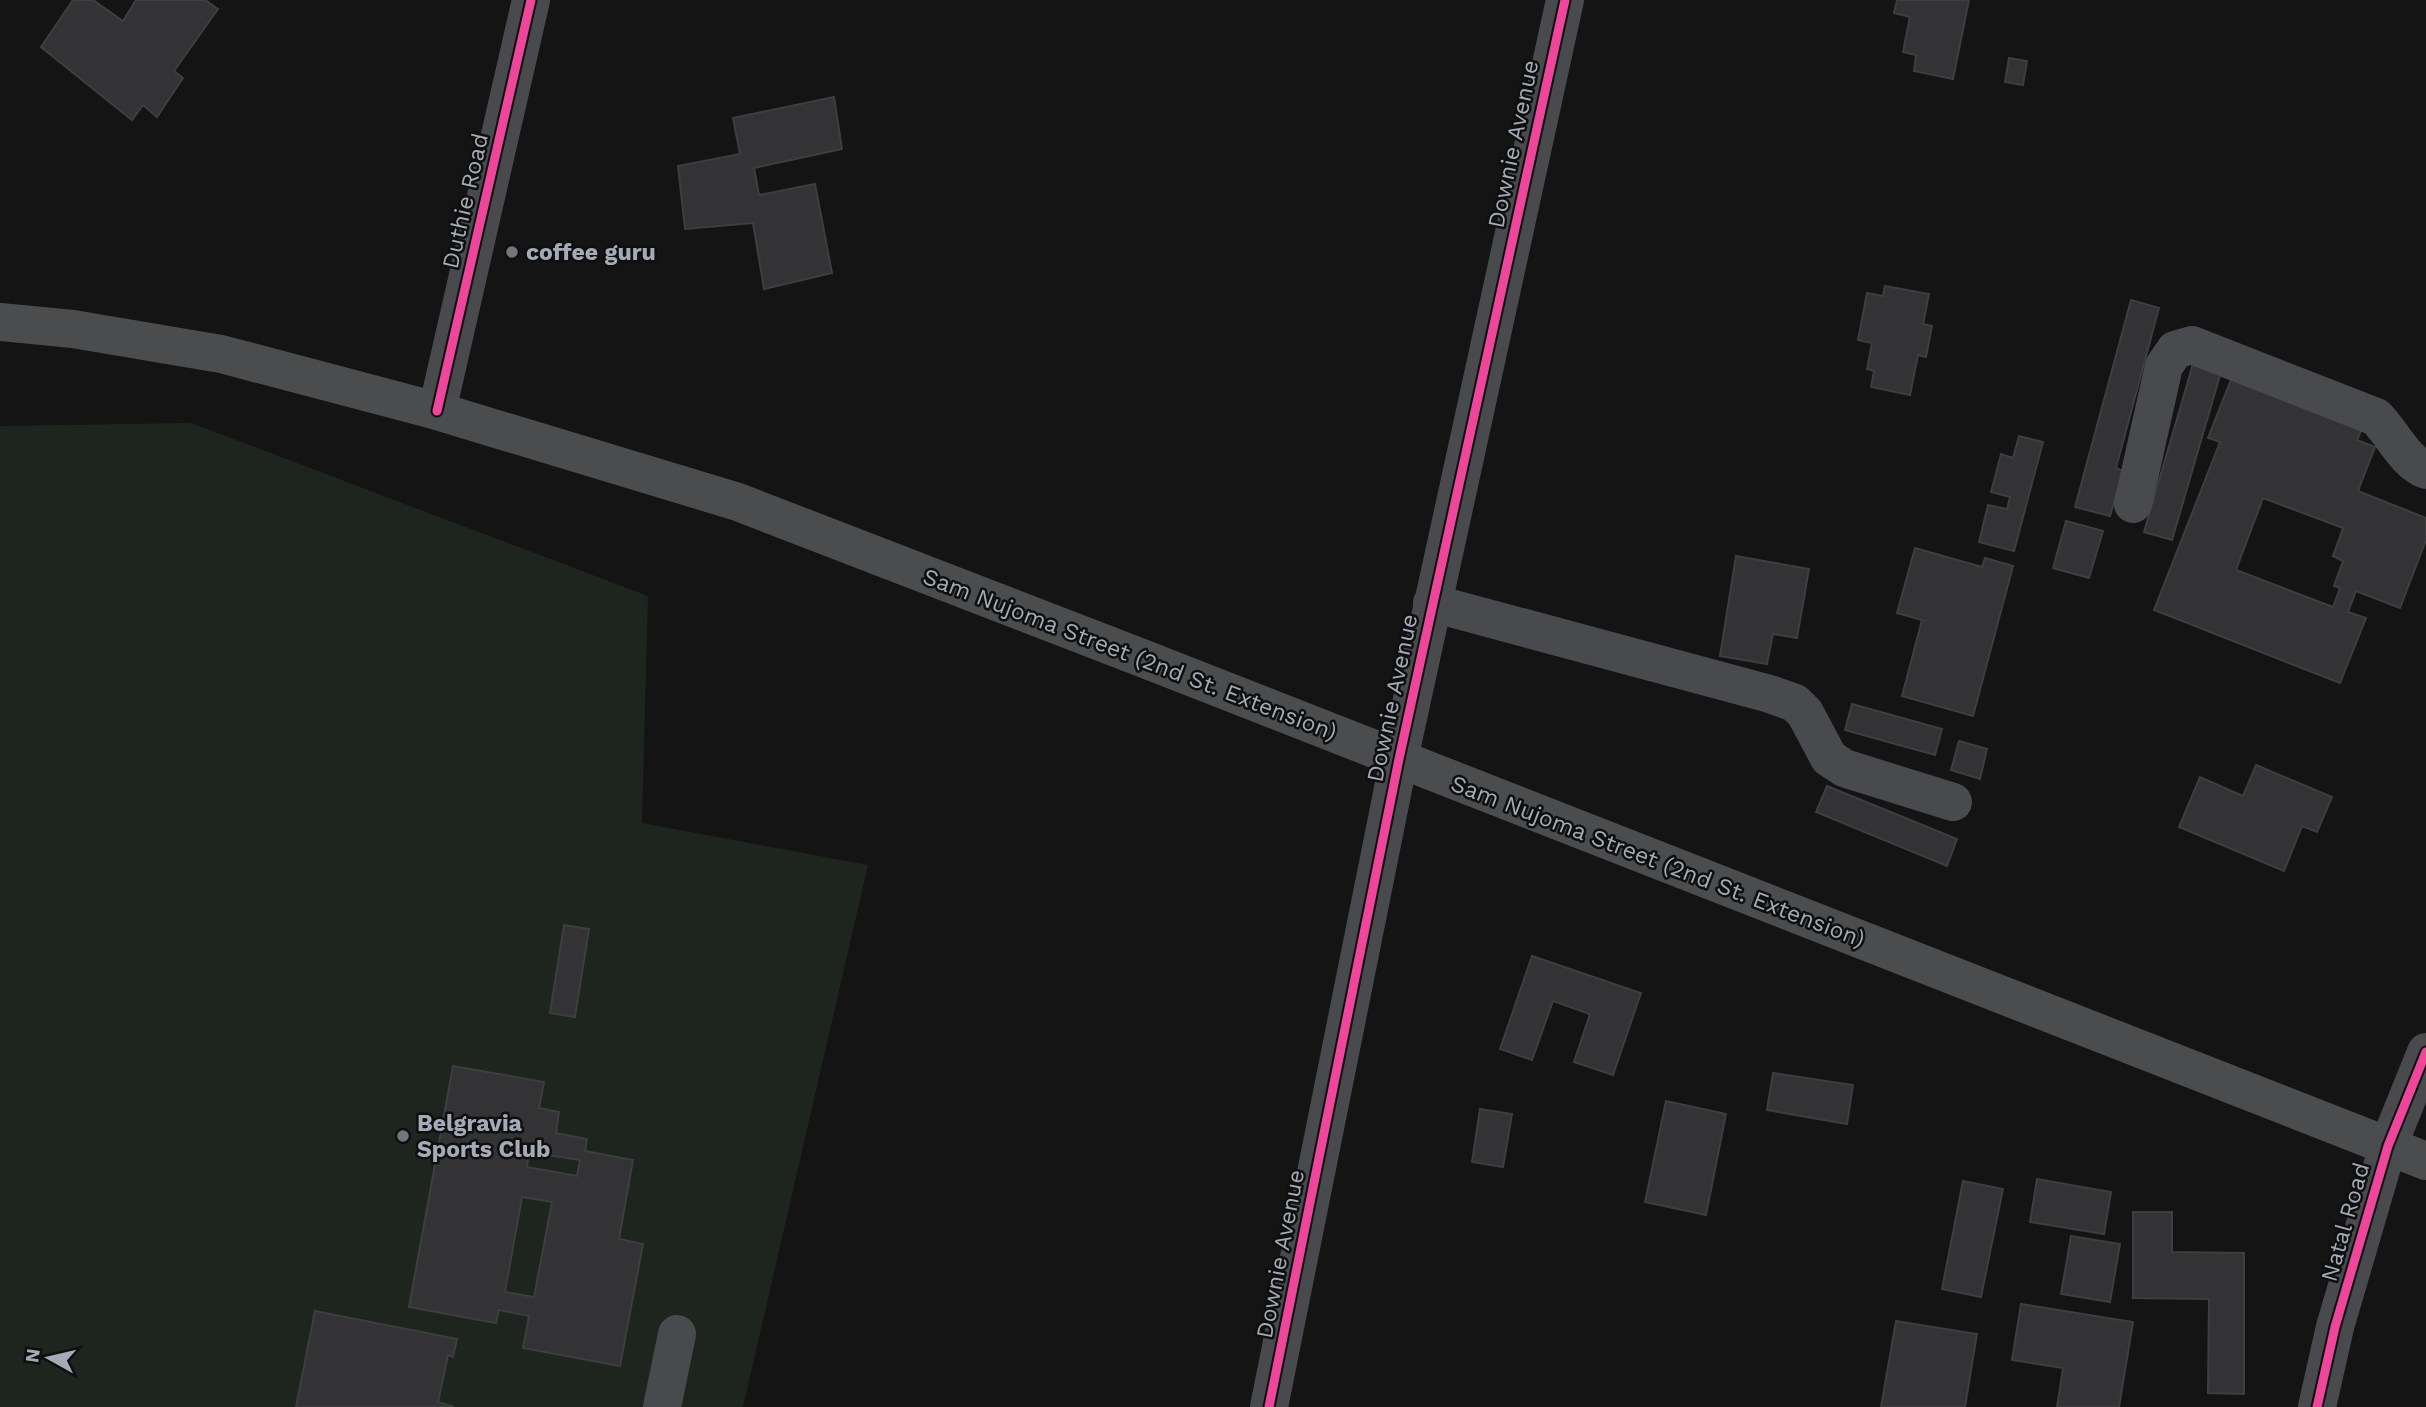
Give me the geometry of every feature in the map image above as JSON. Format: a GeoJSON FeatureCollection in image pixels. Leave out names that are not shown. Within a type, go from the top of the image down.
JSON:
{"type":"FeatureCollection","features":[{"type":"Feature","properties":{"kind":"highway","name":"Sam Nujoma Street (2nd St. Extension)"},"geometry":{"type":"LineString","coordinates":[[0,322],[73,329],[221,354],[437,411],[737,502],[2426,1161]]}},
{"type":"Feature","properties":{"kind":"street","name":"Duthie Road"},"geometry":{"type":"LineString","coordinates":[[437,411],[531,0]]}},
{"type":"Feature","properties":{"kind":"street","name":"Downie Avenue"},"geometry":{"type":"LineString","coordinates":[[1269,1407],[1399,759],[1565,0]]}},
{"type":"Feature","properties":{"kind":"street"},"geometry":{"type":"LineString","coordinates":[[2133,504],[2164,366],[2175,350],[2192,345],[2376,417],[2389,430],[2409,459],[2426,471]]}},
{"type":"Feature","properties":{"kind":"street"},"geometry":{"type":"LineString","coordinates":[[1432,604],[1770,694],[1795,703],[1805,713],[1829,758],[1843,768],[1953,802]]}},
{"type":"Feature","properties":{"kind":"street","name":"Natal Road"},"geometry":{"type":"LineString","coordinates":[[2317,1407],[2334,1327],[2388,1146],[2426,1052]]}},
{"type":"Feature","properties":{"kind":"street"},"geometry":{"type":"LineString","coordinates":[[662,1407],[677,1334]]}},
{"type":"Feature","properties":{"kind":"shaded area","name":"Belgravia Sports Club"},"geometry":{"type":"Polygon","coordinates":[[[191,423],[648,596],[642,823],[868,865],[743,1407],[0,1407],[0,426],[191,423]]]}},
{"type":"Feature","properties":{"kind":"building"},"geometry":{"type":"Polygon","coordinates":[[[73,0],[93,0],[123,21],[136,0],[205,0],[218,9],[174,71],[183,78],[157,117],[143,105],[132,120],[41,47],[73,0]]]}},
{"type":"Feature","properties":{"kind":"building"},"geometry":{"type":"Polygon","coordinates":[[[1897,0],[1969,0],[1953,79],[1914,71],[1916,55],[1903,52],[1910,17],[1894,13],[1897,0]]]}},
{"type":"Feature","properties":{"kind":"building"},"geometry":{"type":"Polygon","coordinates":[[[2009,58],[2027,61],[2023,85],[2005,82],[2009,58]]]}},
{"type":"Feature","properties":{"kind":"building"},"geometry":{"type":"Polygon","coordinates":[[[834,97],[842,149],[754,168],[759,195],[815,184],[832,273],[764,289],[753,223],[685,229],[678,166],[740,154],[733,118],[834,97]]]}},
{"type":"Feature","properties":{"kind":"building"},"geometry":{"type":"Polygon","coordinates":[[[1885,286],[1929,294],[1923,324],[1932,326],[1926,357],[1918,355],[1910,395],[1871,387],[1874,371],[1867,369],[1872,343],[1858,340],[1867,293],[1883,296],[1885,286]]]}},
{"type":"Feature","properties":{"kind":"building"},"geometry":{"type":"Polygon","coordinates":[[[2131,300],[2159,308],[2116,468],[2123,471],[2110,516],[2075,507],[2131,300]]]}},
{"type":"Feature","properties":{"kind":"building"},"geometry":{"type":"Polygon","coordinates":[[[2193,364],[2221,372],[2172,540],[2144,532],[2193,364]]]}},
{"type":"Feature","properties":{"kind":"building"},"geometry":{"type":"Polygon","coordinates":[[[2234,372],[2364,424],[2357,440],[2375,447],[2358,491],[2426,518],[2426,540],[2400,608],[2356,591],[2348,612],[2366,618],[2340,683],[2154,610],[2220,442],[2208,438],[2234,372]],[[2263,498],[2236,570],[2333,607],[2340,588],[2334,586],[2343,561],[2333,556],[2343,528],[2263,498]]]}},
{"type":"Feature","properties":{"kind":"building"},"geometry":{"type":"Polygon","coordinates":[[[2019,436],[2043,442],[2014,551],[1979,542],[1988,505],[2007,509],[2010,497],[1991,492],[2001,454],[2013,458],[2019,436]]]}},
{"type":"Feature","properties":{"kind":"building"},"geometry":{"type":"Polygon","coordinates":[[[2066,521],[2103,531],[2089,578],[2053,568],[2066,521]]]}},
{"type":"Feature","properties":{"kind":"building"},"geometry":{"type":"Polygon","coordinates":[[[1915,548],[1982,567],[1985,558],[2013,566],[1973,716],[1902,696],[1922,620],[1897,613],[1915,548]]]}},
{"type":"Feature","properties":{"kind":"building"},"geometry":{"type":"Polygon","coordinates":[[[1736,556],[1809,569],[1797,638],[1773,634],[1767,664],[1720,656],[1736,556]]]}},
{"type":"Feature","properties":{"kind":"building"},"geometry":{"type":"Polygon","coordinates":[[[1852,704],[1942,729],[1935,755],[1845,730],[1852,704]]]}},
{"type":"Feature","properties":{"kind":"building"},"geometry":{"type":"Polygon","coordinates":[[[1959,741],[1987,749],[1980,779],[1951,770],[1959,741]]]}},
{"type":"Feature","properties":{"kind":"building"},"geometry":{"type":"Polygon","coordinates":[[[2256,765],[2332,797],[2317,832],[2302,826],[2284,871],[2179,827],[2200,777],[2243,796],[2256,765]]]}},
{"type":"Feature","properties":{"kind":"building"},"geometry":{"type":"Polygon","coordinates":[[[1827,786],[1957,839],[1947,866],[1816,812],[1827,786]]]}},
{"type":"Feature","properties":{"kind":"building"},"geometry":{"type":"Polygon","coordinates":[[[564,925],[589,929],[575,1017],[550,1013],[564,925]]]}},
{"type":"Feature","properties":{"kind":"building"},"geometry":{"type":"Polygon","coordinates":[[[1532,956],[1641,993],[1613,1075],[1574,1062],[1590,1014],[1553,1001],[1532,1060],[1500,1049],[1532,956]]]}},
{"type":"Feature","properties":{"kind":"building"},"geometry":{"type":"Polygon","coordinates":[[[453,1066],[544,1082],[539,1108],[559,1112],[556,1133],[587,1139],[585,1151],[633,1160],[619,1239],[643,1244],[620,1366],[523,1348],[529,1316],[499,1310],[496,1323],[409,1307],[453,1066]],[[529,1152],[527,1167],[577,1176],[580,1160],[529,1152]],[[522,1197],[505,1292],[534,1297],[552,1202],[522,1197]]]}},
{"type":"Feature","properties":{"kind":"building"},"geometry":{"type":"Polygon","coordinates":[[[1773,1073],[1853,1085],[1847,1124],[1767,1110],[1773,1073]]]}},
{"type":"Feature","properties":{"kind":"building"},"geometry":{"type":"Polygon","coordinates":[[[1666,1101],[1726,1114],[1706,1215],[1645,1202],[1666,1101]]]}},
{"type":"Feature","properties":{"kind":"building"},"geometry":{"type":"Polygon","coordinates":[[[1480,1109],[1512,1114],[1503,1167],[1472,1162],[1480,1109]]]}},
{"type":"Feature","properties":{"kind":"building"},"geometry":{"type":"Polygon","coordinates":[[[2037,1179],[2111,1192],[2104,1234],[2030,1222],[2037,1179]]]}},
{"type":"Feature","properties":{"kind":"building"},"geometry":{"type":"Polygon","coordinates":[[[1963,1181],[2003,1189],[1981,1297],[1942,1289],[1963,1181]]]}},
{"type":"Feature","properties":{"kind":"building"},"geometry":{"type":"Polygon","coordinates":[[[2133,1212],[2172,1212],[2172,1252],[2244,1253],[2244,1394],[2208,1393],[2209,1299],[2133,1298],[2133,1212]]]}},
{"type":"Feature","properties":{"kind":"building"},"geometry":{"type":"Polygon","coordinates":[[[2071,1236],[2120,1244],[2110,1302],[2061,1294],[2071,1236]]]}},
{"type":"Feature","properties":{"kind":"building"},"geometry":{"type":"Polygon","coordinates":[[[2021,1304],[2133,1322],[2119,1407],[2057,1407],[2063,1368],[2012,1360],[2021,1304]]]}},
{"type":"Feature","properties":{"kind":"building"},"geometry":{"type":"Polygon","coordinates":[[[315,1311],[457,1339],[453,1357],[448,1355],[438,1402],[454,1407],[296,1407],[315,1311]]]}},
{"type":"Feature","properties":{"kind":"building"},"geometry":{"type":"Polygon","coordinates":[[[1896,1321],[1977,1334],[1965,1407],[1881,1407],[1896,1321]]]}},
{"type":"Feature","properties":{"kind":"cycle path"},"geometry":{"type":"LineString","coordinates":[[437,411],[531,0]]}},
{"type":"Feature","properties":{"kind":"cycle path"},"geometry":{"type":"LineString","coordinates":[[1269,1407],[1399,759],[1565,0]]}},
{"type":"Feature","properties":{"kind":"cycle path"},"geometry":{"type":"LineString","coordinates":[[2317,1407],[2335,1327],[2388,1146],[2426,1052]]}},
{"type":"Feature","properties":{"kind":"place","name":"coffee guru"},"geometry":{"type":"Point","coordinates":[512,252]}},
{"type":"Feature","properties":{"kind":"place","name":"Belgravia Sports Club"},"geometry":{"type":"Point","coordinates":[403,1136]}}]}
